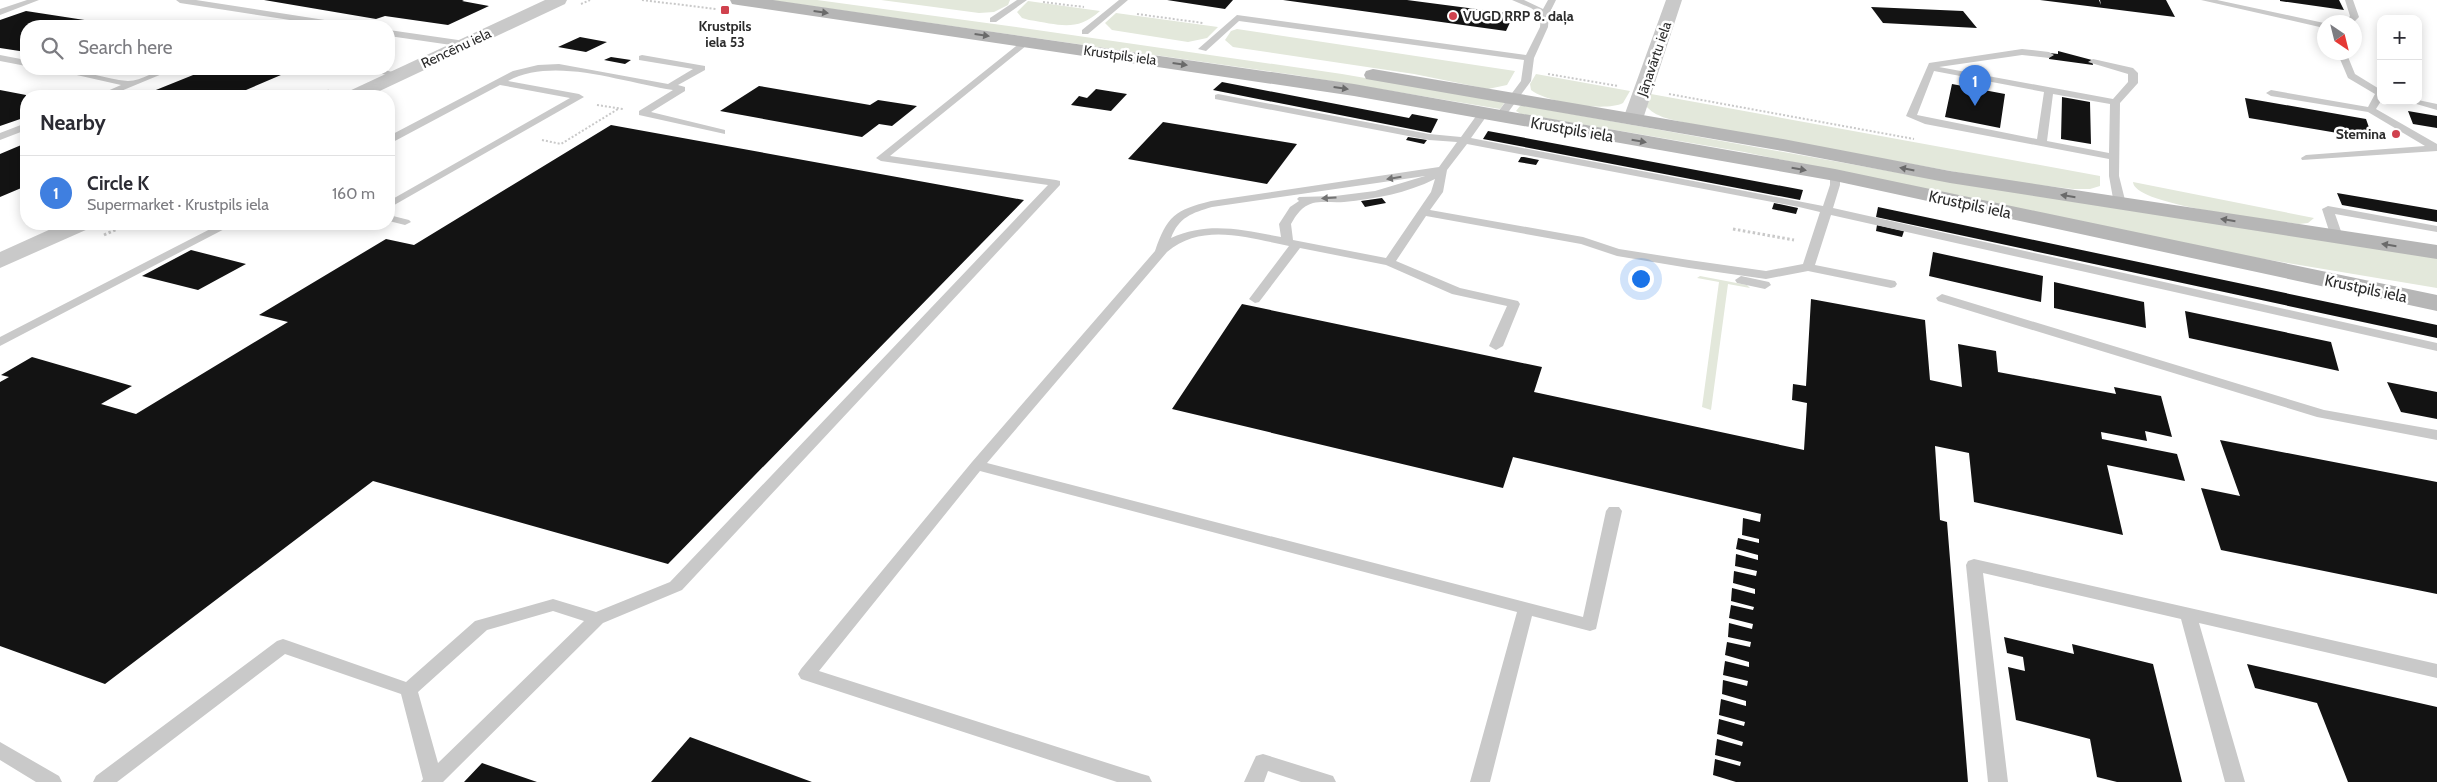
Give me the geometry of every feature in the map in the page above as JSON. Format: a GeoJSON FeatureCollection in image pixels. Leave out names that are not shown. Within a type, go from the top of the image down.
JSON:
{"type":"FeatureCollection","features":[{"type":"Feature","properties":{"kind":"main road","name":"Krustpils iela"},"geometry":{"type":"LineString","coordinates":[[738,0],[1354,90],[1835,175],[2437,303]]}},
{"type":"Feature","properties":{"kind":"main road","name":"Krustpils iela"},"geometry":{"type":"LineString","coordinates":[[845,0],[1231,53]]}},
{"type":"Feature","properties":{"kind":"main road","name":"Krustpils iela"},"geometry":{"type":"LineString","coordinates":[[1306,64],[1514,97],[1950,177],[2437,252]]}},
{"type":"Feature","properties":{"kind":"main road"},"geometry":{"type":"LineString","coordinates":[[2291,272],[2437,293]]}},
{"type":"Feature","properties":{"kind":"street","name":"Rencēnu iela"},"geometry":{"type":"LineString","coordinates":[[367,90],[559,0]]}},
{"type":"Feature","properties":{"kind":"street","name":"Jāņavārtu iela"},"geometry":{"type":"LineString","coordinates":[[1633,119],[1674,0]]}},
{"type":"Feature","properties":{"kind":"street"},"geometry":{"type":"LineString","coordinates":[[0,261],[67,230]]}},
{"type":"Feature","properties":{"kind":"lane"},"geometry":{"type":"LineString","coordinates":[[0,12],[35,0]]}},
{"type":"Feature","properties":{"kind":"lane"},"geometry":{"type":"LineString","coordinates":[[180,0],[301,20]]}},
{"type":"Feature","properties":{"kind":"lane"},"geometry":{"type":"LineString","coordinates":[[994,20],[1023,0]]}},
{"type":"Feature","properties":{"kind":"lane"},"geometry":{"type":"LineString","coordinates":[[1085,32],[1124,0]]}},
{"type":"Feature","properties":{"kind":"lane"},"geometry":{"type":"LineString","coordinates":[[1516,0],[1534,6],[1545,14]]}},
{"type":"Feature","properties":{"kind":"lane"},"geometry":{"type":"LineString","coordinates":[[1514,97],[1526,81],[1529,58],[1544,27],[1545,14],[1552,0]]}},
{"type":"Feature","properties":{"kind":"lane"},"geometry":{"type":"LineString","coordinates":[[2205,0],[2317,24]]}},
{"type":"Feature","properties":{"kind":"lane"},"geometry":{"type":"LineString","coordinates":[[2349,0],[2354,15]]}},
{"type":"Feature","properties":{"kind":"lane"},"geometry":{"type":"LineString","coordinates":[[1204,49],[1237,18],[1529,58]]}},
{"type":"Feature","properties":{"kind":"lane"},"geometry":{"type":"LineString","coordinates":[[395,34],[465,44]]}},
{"type":"Feature","properties":{"kind":"lane"},"geometry":{"type":"LineString","coordinates":[[432,781],[597,619],[676,586],[1056,183],[881,158],[1028,41]]}},
{"type":"Feature","properties":{"kind":"lane"},"geometry":{"type":"LineString","coordinates":[[2049,55],[2022,52],[1933,64],[1911,116],[1925,121],[2114,157]]}},
{"type":"Feature","properties":{"kind":"lane"},"geometry":{"type":"LineString","coordinates":[[0,58],[20,62]]}},
{"type":"Feature","properties":{"kind":"lane"},"geometry":{"type":"LineString","coordinates":[[642,58],[702,68],[669,87]]}},
{"type":"Feature","properties":{"kind":"lane"},"geometry":{"type":"LineString","coordinates":[[2344,60],[2351,76],[2377,92]]}},
{"type":"Feature","properties":{"kind":"lane"},"geometry":{"type":"LineString","coordinates":[[2093,62],[2118,67],[2133,73],[2133,83],[2115,102],[2114,176],[2120,204]]}},
{"type":"Feature","properties":{"kind":"lane"},"geometry":{"type":"LineString","coordinates":[[395,137],[516,74],[538,68],[559,67],[682,90],[644,113],[721,132]]}},
{"type":"Feature","properties":{"kind":"lane"},"geometry":{"type":"LineString","coordinates":[[1931,68],[2115,102]]}},
{"type":"Feature","properties":{"kind":"lane"},"geometry":{"type":"LineString","coordinates":[[395,74],[400,75]]}},
{"type":"Feature","properties":{"kind":"lane"},"geometry":{"type":"LineString","coordinates":[[85,75],[131,84]]}},
{"type":"Feature","properties":{"kind":"lane"},"geometry":{"type":"LineString","coordinates":[[116,90],[154,75]]}},
{"type":"Feature","properties":{"kind":"lane"},"geometry":{"type":"LineString","coordinates":[[395,202],[580,97],[499,82]]}},
{"type":"Feature","properties":{"kind":"lane"},"geometry":{"type":"LineString","coordinates":[[2042,143],[2049,90]]}},
{"type":"Feature","properties":{"kind":"lane"},"geometry":{"type":"LineString","coordinates":[[2271,93],[2371,110],[2436,148]]}},
{"type":"Feature","properties":{"kind":"lane"},"geometry":{"type":"LineString","coordinates":[[1218,97],[1429,137],[1464,140],[1826,211],[2437,347]]}},
{"type":"Feature","properties":{"kind":"lane","name":"Krustpils iela"},"geometry":{"type":"LineString","coordinates":[[1491,115],[1514,97]]}},
{"type":"Feature","properties":{"kind":"lane"},"geometry":{"type":"LineString","coordinates":[[2371,110],[2377,99]]}},
{"type":"Feature","properties":{"kind":"lane"},"geometry":{"type":"LineString","coordinates":[[2422,104],[2437,108]]}},
{"type":"Feature","properties":{"kind":"lane"},"geometry":{"type":"LineString","coordinates":[[1282,195],[1310,200],[1391,192],[1434,176],[1442,170],[1464,140],[1491,115]]}},
{"type":"Feature","properties":{"kind":"lane"},"geometry":{"type":"LineString","coordinates":[[0,137],[20,129]]}},
{"type":"Feature","properties":{"kind":"lane"},"geometry":{"type":"LineString","coordinates":[[2306,158],[2436,148]]}},
{"type":"Feature","properties":{"kind":"lane"},"geometry":{"type":"LineString","coordinates":[[1161,252],[1169,224],[1191,209],[1245,198],[1282,195],[1442,170]]}},
{"type":"Feature","properties":{"kind":"lane"},"geometry":{"type":"LineString","coordinates":[[1389,262],[1437,192],[1442,170]]}},
{"type":"Feature","properties":{"kind":"lane"},"geometry":{"type":"LineString","coordinates":[[1808,267],[1834,185],[1835,175]]}},
{"type":"Feature","properties":{"kind":"lane"},"geometry":{"type":"LineString","coordinates":[[1292,243],[1285,224],[1294,209],[1310,200]]}},
{"type":"Feature","properties":{"kind":"lane"},"geometry":{"type":"LineString","coordinates":[[2337,236],[2328,209],[2437,230]]}},
{"type":"Feature","properties":{"kind":"lane"},"geometry":{"type":"LineString","coordinates":[[1423,212],[1583,241],[1618,252],[1689,264],[1766,275],[1808,267],[1890,284]]}},
{"type":"Feature","properties":{"kind":"lane"},"geometry":{"type":"LineString","coordinates":[[395,220],[405,222]]}},
{"type":"Feature","properties":{"kind":"lane"},"geometry":{"type":"LineString","coordinates":[[0,342],[216,230]]}},
{"type":"Feature","properties":{"kind":"lane"},"geometry":{"type":"LineString","coordinates":[[1142,782],[807,674],[977,465],[1171,242],[1191,234],[1208,231],[1231,231],[1389,262],[1456,292],[1514,304],[1496,346]]}},
{"type":"Feature","properties":{"kind":"lane"},"geometry":{"type":"LineString","coordinates":[[1255,299],[1292,243]]}},
{"type":"Feature","properties":{"kind":"lane"},"geometry":{"type":"LineString","coordinates":[[1689,264],[1726,276],[1765,285]]}},
{"type":"Feature","properties":{"kind":"lane"},"geometry":{"type":"LineString","coordinates":[[1942,298],[2322,414],[2437,435]]}},
{"type":"Feature","properties":{"kind":"lane"},"geometry":{"type":"LineString","coordinates":[[977,465],[1590,625],[1614,511]]}},
{"type":"Feature","properties":{"kind":"lane"},"geometry":{"type":"LineString","coordinates":[[1998,782],[1974,565],[2437,671]]}},
{"type":"Feature","properties":{"kind":"lane"},"geometry":{"type":"LineString","coordinates":[[409,690],[481,625],[553,605],[597,619]]}},
{"type":"Feature","properties":{"kind":"lane"},"geometry":{"type":"LineString","coordinates":[[1480,782],[1526,608]]}},
{"type":"Feature","properties":{"kind":"lane"},"geometry":{"type":"LineString","coordinates":[[2188,614],[2235,782]]}},
{"type":"Feature","properties":{"kind":"lane"},"geometry":{"type":"LineString","coordinates":[[103,782],[283,646],[409,690]]}},
{"type":"Feature","properties":{"kind":"lane"},"geometry":{"type":"LineString","coordinates":[[409,690],[432,781]]}},
{"type":"Feature","properties":{"kind":"lane"},"geometry":{"type":"LineString","coordinates":[[0,750],[52,782]]}},
{"type":"Feature","properties":{"kind":"lane"},"geometry":{"type":"LineString","coordinates":[[1254,782],[1263,762],[1326,782]]}},
{"type":"Feature","properties":{"kind":"path"},"geometry":{"type":"LineString","coordinates":[[1039,1],[1227,26]]}},
{"type":"Feature","properties":{"kind":"path"},"geometry":{"type":"LineString","coordinates":[[1527,71],[1915,139]]}},
{"type":"Feature","properties":{"kind":"path"},"geometry":{"type":"LineString","coordinates":[[536,139],[561,144],[619,109]]}},
{"type":"Feature","properties":{"kind":"path"},"geometry":{"type":"LineString","coordinates":[[1733,229],[1816,244]]}},
{"type":"Feature","properties":{"kind":"shaded area"},"geometry":{"type":"Polygon","coordinates":[[[769,0],[817,0],[1023,28],[1342,74],[1505,102],[1500,109],[1295,75],[769,0]]]}},
{"type":"Feature","properties":{"kind":"shaded area"},"geometry":{"type":"Polygon","coordinates":[[[881,0],[1010,0],[1008,5],[994,12],[979,13],[881,0]]]}},
{"type":"Feature","properties":{"kind":"shaded area"},"geometry":{"type":"Polygon","coordinates":[[[1028,1],[1100,11],[1091,18],[1075,25],[1058,25],[1022,18],[1017,12],[1028,1]]]}},
{"type":"Feature","properties":{"kind":"shaded area"},"geometry":{"type":"Polygon","coordinates":[[[1116,13],[1218,27],[1207,38],[1188,42],[1112,30],[1105,23],[1116,13]]]}},
{"type":"Feature","properties":{"kind":"shaded area"},"geometry":{"type":"Polygon","coordinates":[[[1237,29],[1515,71],[1507,85],[1488,89],[1414,74],[1233,47],[1225,40],[1231,31],[1237,29]]]}},
{"type":"Feature","properties":{"kind":"shaded area"},"geometry":{"type":"Polygon","coordinates":[[[1536,74],[1630,91],[1623,103],[1615,106],[1577,105],[1550,99],[1531,90],[1530,84],[1536,74]]]}},
{"type":"Feature","properties":{"kind":"shaded area"},"geometry":{"type":"Polygon","coordinates":[[[1651,94],[2100,176],[2100,186],[2090,189],[2073,189],[2011,182],[1686,123],[1664,117],[1649,109],[1645,105],[1651,94]]]}},
{"type":"Feature","properties":{"kind":"shaded area"},"geometry":{"type":"Polygon","coordinates":[[[1520,106],[1939,180],[2437,258],[2437,288],[2252,257],[1744,152],[1521,114],[1516,111],[1520,106]]]}},
{"type":"Feature","properties":{"kind":"shaded area"},"geometry":{"type":"Polygon","coordinates":[[[2133,182],[2314,218],[2308,223],[2299,224],[2179,205],[2139,191],[2133,182]]]}},
{"type":"Feature","properties":{"kind":"shaded area"},"geometry":{"type":"Polygon","coordinates":[[[1700,276],[1747,285],[1750,288],[1728,284],[1711,410],[1702,407],[1719,282],[1697,278],[1700,276]]]}},
{"type":"Feature","properties":{"kind":"building"},"geometry":{"type":"Polygon","coordinates":[[[264,0],[464,0],[462,1],[489,6],[448,25],[385,16],[376,19],[264,0]]]}},
{"type":"Feature","properties":{"kind":"building"},"geometry":{"type":"Polygon","coordinates":[[[1167,0],[1233,0],[1225,9],[1167,0]]]}},
{"type":"Feature","properties":{"kind":"building","name":"VUGD RRP 8. daļa"},"geometry":{"type":"Polygon","coordinates":[[[1283,0],[1407,0],[1514,14],[1506,31],[1283,0]]]}},
{"type":"Feature","properties":{"kind":"building"},"geometry":{"type":"Polygon","coordinates":[[[2040,0],[2099,0],[2101,5],[2100,0],[2166,0],[2175,17],[2040,0]]]}},
{"type":"Feature","properties":{"kind":"building"},"geometry":{"type":"Polygon","coordinates":[[[2339,0],[2344,10],[2280,1],[2339,0]]]}},
{"type":"Feature","properties":{"kind":"building"},"geometry":{"type":"Polygon","coordinates":[[[1871,7],[1963,11],[1977,28],[1883,23],[1871,7]]]}},
{"type":"Feature","properties":{"kind":"building"},"geometry":{"type":"Polygon","coordinates":[[[26,11],[84,20],[20,20],[20,51],[0,48],[0,20],[26,11]]]}},
{"type":"Feature","properties":{"kind":"building"},"geometry":{"type":"Polygon","coordinates":[[[580,37],[607,42],[586,52],[558,47],[580,37]]]}},
{"type":"Feature","properties":{"kind":"building"},"geometry":{"type":"Polygon","coordinates":[[[2058,51],[2092,60],[2093,65],[2049,59],[2049,53],[2058,54],[2058,51]]]}},
{"type":"Feature","properties":{"kind":"building"},"geometry":{"type":"Polygon","coordinates":[[[611,57],[631,60],[625,64],[604,60],[611,57]]]}},
{"type":"Feature","properties":{"kind":"building"},"geometry":{"type":"Polygon","coordinates":[[[193,75],[281,75],[246,90],[156,90],[193,75]]]}},
{"type":"Feature","properties":{"kind":"building"},"geometry":{"type":"Polygon","coordinates":[[[1222,82],[1409,118],[1412,114],[1438,119],[1431,133],[1213,90],[1222,82]]]}},
{"type":"Feature","properties":{"kind":"building"},"geometry":{"type":"Polygon","coordinates":[[[1952,84],[2005,94],[2000,128],[1945,117],[1952,84]]]}},
{"type":"Feature","properties":{"kind":"building"},"geometry":{"type":"Polygon","coordinates":[[[759,86],[870,105],[878,100],[917,106],[892,126],[879,124],[862,137],[720,111],[759,86]]]}},
{"type":"Feature","properties":{"kind":"building"},"geometry":{"type":"Polygon","coordinates":[[[1096,89],[1127,94],[1111,111],[1071,105],[1079,96],[1087,98],[1096,89]]]}},
{"type":"Feature","properties":{"kind":"building"},"geometry":{"type":"Polygon","coordinates":[[[0,90],[20,94],[20,119],[0,126],[0,90]]]}},
{"type":"Feature","properties":{"kind":"building"},"geometry":{"type":"Polygon","coordinates":[[[2062,97],[2090,102],[2091,144],[2061,139],[2062,97]]]}},
{"type":"Feature","properties":{"kind":"building"},"geometry":{"type":"Polygon","coordinates":[[[2245,98],[2366,119],[2373,139],[2249,118],[2245,98]]]}},
{"type":"Feature","properties":{"kind":"building"},"geometry":{"type":"Polygon","coordinates":[[[2408,111],[2437,116],[2437,128],[2413,124],[2408,111]]]}},
{"type":"Feature","properties":{"kind":"building"},"geometry":{"type":"Polygon","coordinates":[[[1163,122],[1297,144],[1267,184],[1128,159],[1163,122]]]}},
{"type":"Feature","properties":{"kind":"building"},"geometry":{"type":"Polygon","coordinates":[[[611,125],[1024,200],[668,564],[373,481],[105,684],[0,646],[0,382],[9,377],[1,375],[32,357],[132,386],[101,404],[136,414],[288,322],[259,315],[386,239],[414,245],[611,125]]]}},
{"type":"Feature","properties":{"kind":"building"},"geometry":{"type":"Polygon","coordinates":[[[1488,131],[1803,190],[1800,200],[1483,139],[1488,131]]]}},
{"type":"Feature","properties":{"kind":"building"},"geometry":{"type":"Polygon","coordinates":[[[1408,137],[1427,140],[1424,144],[1406,140],[1408,137]]]}},
{"type":"Feature","properties":{"kind":"building"},"geometry":{"type":"Polygon","coordinates":[[[20,146],[20,189],[0,197],[0,154],[20,146]]]}},
{"type":"Feature","properties":{"kind":"building"},"geometry":{"type":"Polygon","coordinates":[[[1521,157],[1539,160],[1536,165],[1518,162],[1521,157]]]}},
{"type":"Feature","properties":{"kind":"building"},"geometry":{"type":"Polygon","coordinates":[[[2337,193],[2437,210],[2437,222],[2342,205],[2337,193]]]}},
{"type":"Feature","properties":{"kind":"building"},"geometry":{"type":"Polygon","coordinates":[[[1382,198],[1386,203],[1365,207],[1361,201],[1382,198]]]}},
{"type":"Feature","properties":{"kind":"building"},"geometry":{"type":"Polygon","coordinates":[[[1774,203],[1798,208],[1796,214],[1772,209],[1774,203]]]}},
{"type":"Feature","properties":{"kind":"building"},"geometry":{"type":"Polygon","coordinates":[[[1878,207],[2437,325],[2437,338],[1876,217],[1878,207]]]}},
{"type":"Feature","properties":{"kind":"building"},"geometry":{"type":"Polygon","coordinates":[[[1877,225],[1904,231],[1902,237],[1876,231],[1877,225]]]}},
{"type":"Feature","properties":{"kind":"building"},"geometry":{"type":"Polygon","coordinates":[[[191,250],[246,264],[198,290],[142,276],[191,250]]]}},
{"type":"Feature","properties":{"kind":"building"},"geometry":{"type":"Polygon","coordinates":[[[1933,252],[2043,276],[2041,302],[1929,276],[1933,252]]]}},
{"type":"Feature","properties":{"kind":"building"},"geometry":{"type":"Polygon","coordinates":[[[2054,282],[2144,302],[2146,328],[2054,308],[2054,282]]]}},
{"type":"Feature","properties":{"kind":"building"},"geometry":{"type":"Polygon","coordinates":[[[1811,299],[1925,320],[1930,380],[1962,387],[1958,344],[1996,351],[1998,372],[2116,394],[2114,387],[2161,396],[2172,437],[2145,431],[2147,441],[2101,432],[2102,439],[2177,454],[2185,481],[2107,465],[2123,535],[1974,502],[1969,453],[1935,446],[1940,520],[1947,522],[1968,782],[1736,782],[1713,775],[1715,759],[1740,766],[1741,762],[1715,755],[1717,739],[1742,746],[1743,742],[1717,734],[1719,719],[1744,726],[1745,722],[1719,715],[1721,699],[1746,706],[1746,701],[1722,694],[1723,680],[1747,686],[1748,681],[1723,675],[1725,661],[1749,667],[1749,662],[1725,655],[1727,642],[1750,647],[1751,642],[1728,637],[1729,623],[1752,629],[1753,624],[1729,618],[1731,605],[1753,610],[1754,607],[1731,601],[1732,588],[1755,594],[1755,589],[1733,583],[1734,571],[1756,576],[1757,571],[1735,566],[1736,554],[1758,560],[1758,555],[1736,549],[1738,538],[1759,543],[1759,539],[1742,535],[1743,518],[1760,522],[1761,514],[1513,457],[1503,488],[1172,409],[1242,304],[1542,367],[1534,392],[1804,450],[1807,403],[1792,400],[1793,384],[1806,386],[1811,299]]]}},
{"type":"Feature","properties":{"kind":"building"},"geometry":{"type":"Polygon","coordinates":[[[2185,311],[2331,342],[2339,371],[2189,338],[2185,311]]]}},
{"type":"Feature","properties":{"kind":"building"},"geometry":{"type":"Polygon","coordinates":[[[2387,382],[2437,392],[2437,419],[2401,412],[2387,382]]]}},
{"type":"Feature","properties":{"kind":"building"},"geometry":{"type":"Polygon","coordinates":[[[2220,440],[2437,482],[2437,594],[2221,550],[2201,488],[2240,496],[2220,440]]]}},
{"type":"Feature","properties":{"kind":"building"},"geometry":{"type":"Polygon","coordinates":[[[2004,637],[2074,654],[2072,644],[2153,664],[2182,782],[2117,782],[2097,777],[2090,739],[2016,720],[2008,667],[2025,671],[2023,657],[2007,653],[2004,637]]]}},
{"type":"Feature","properties":{"kind":"building"},"geometry":{"type":"Polygon","coordinates":[[[2247,664],[2437,707],[2437,782],[2348,782],[2317,703],[2255,688],[2247,664]]]}},
{"type":"Feature","properties":{"kind":"building"},"geometry":{"type":"Polygon","coordinates":[[[690,737],[812,782],[651,782],[690,737]]]}},
{"type":"Feature","properties":{"kind":"building"},"geometry":{"type":"Polygon","coordinates":[[[482,763],[537,782],[464,782],[482,763]]]}},
{"type":"Feature","properties":{"kind":"place","name":"Krustpils iela 53"},"geometry":{"type":"Point","coordinates":[725,10]}},
{"type":"Feature","properties":{"kind":"place","name":"VUGD RRP 8. daļa"},"geometry":{"type":"Point","coordinates":[1453,16]}},
{"type":"Feature","properties":{"kind":"place","name":"Circle K"},"geometry":{"type":"Point","coordinates":[1975,106]}},
{"type":"Feature","properties":{"kind":"place","name":"Stemina"},"geometry":{"type":"Point","coordinates":[2396,134]}}]}
